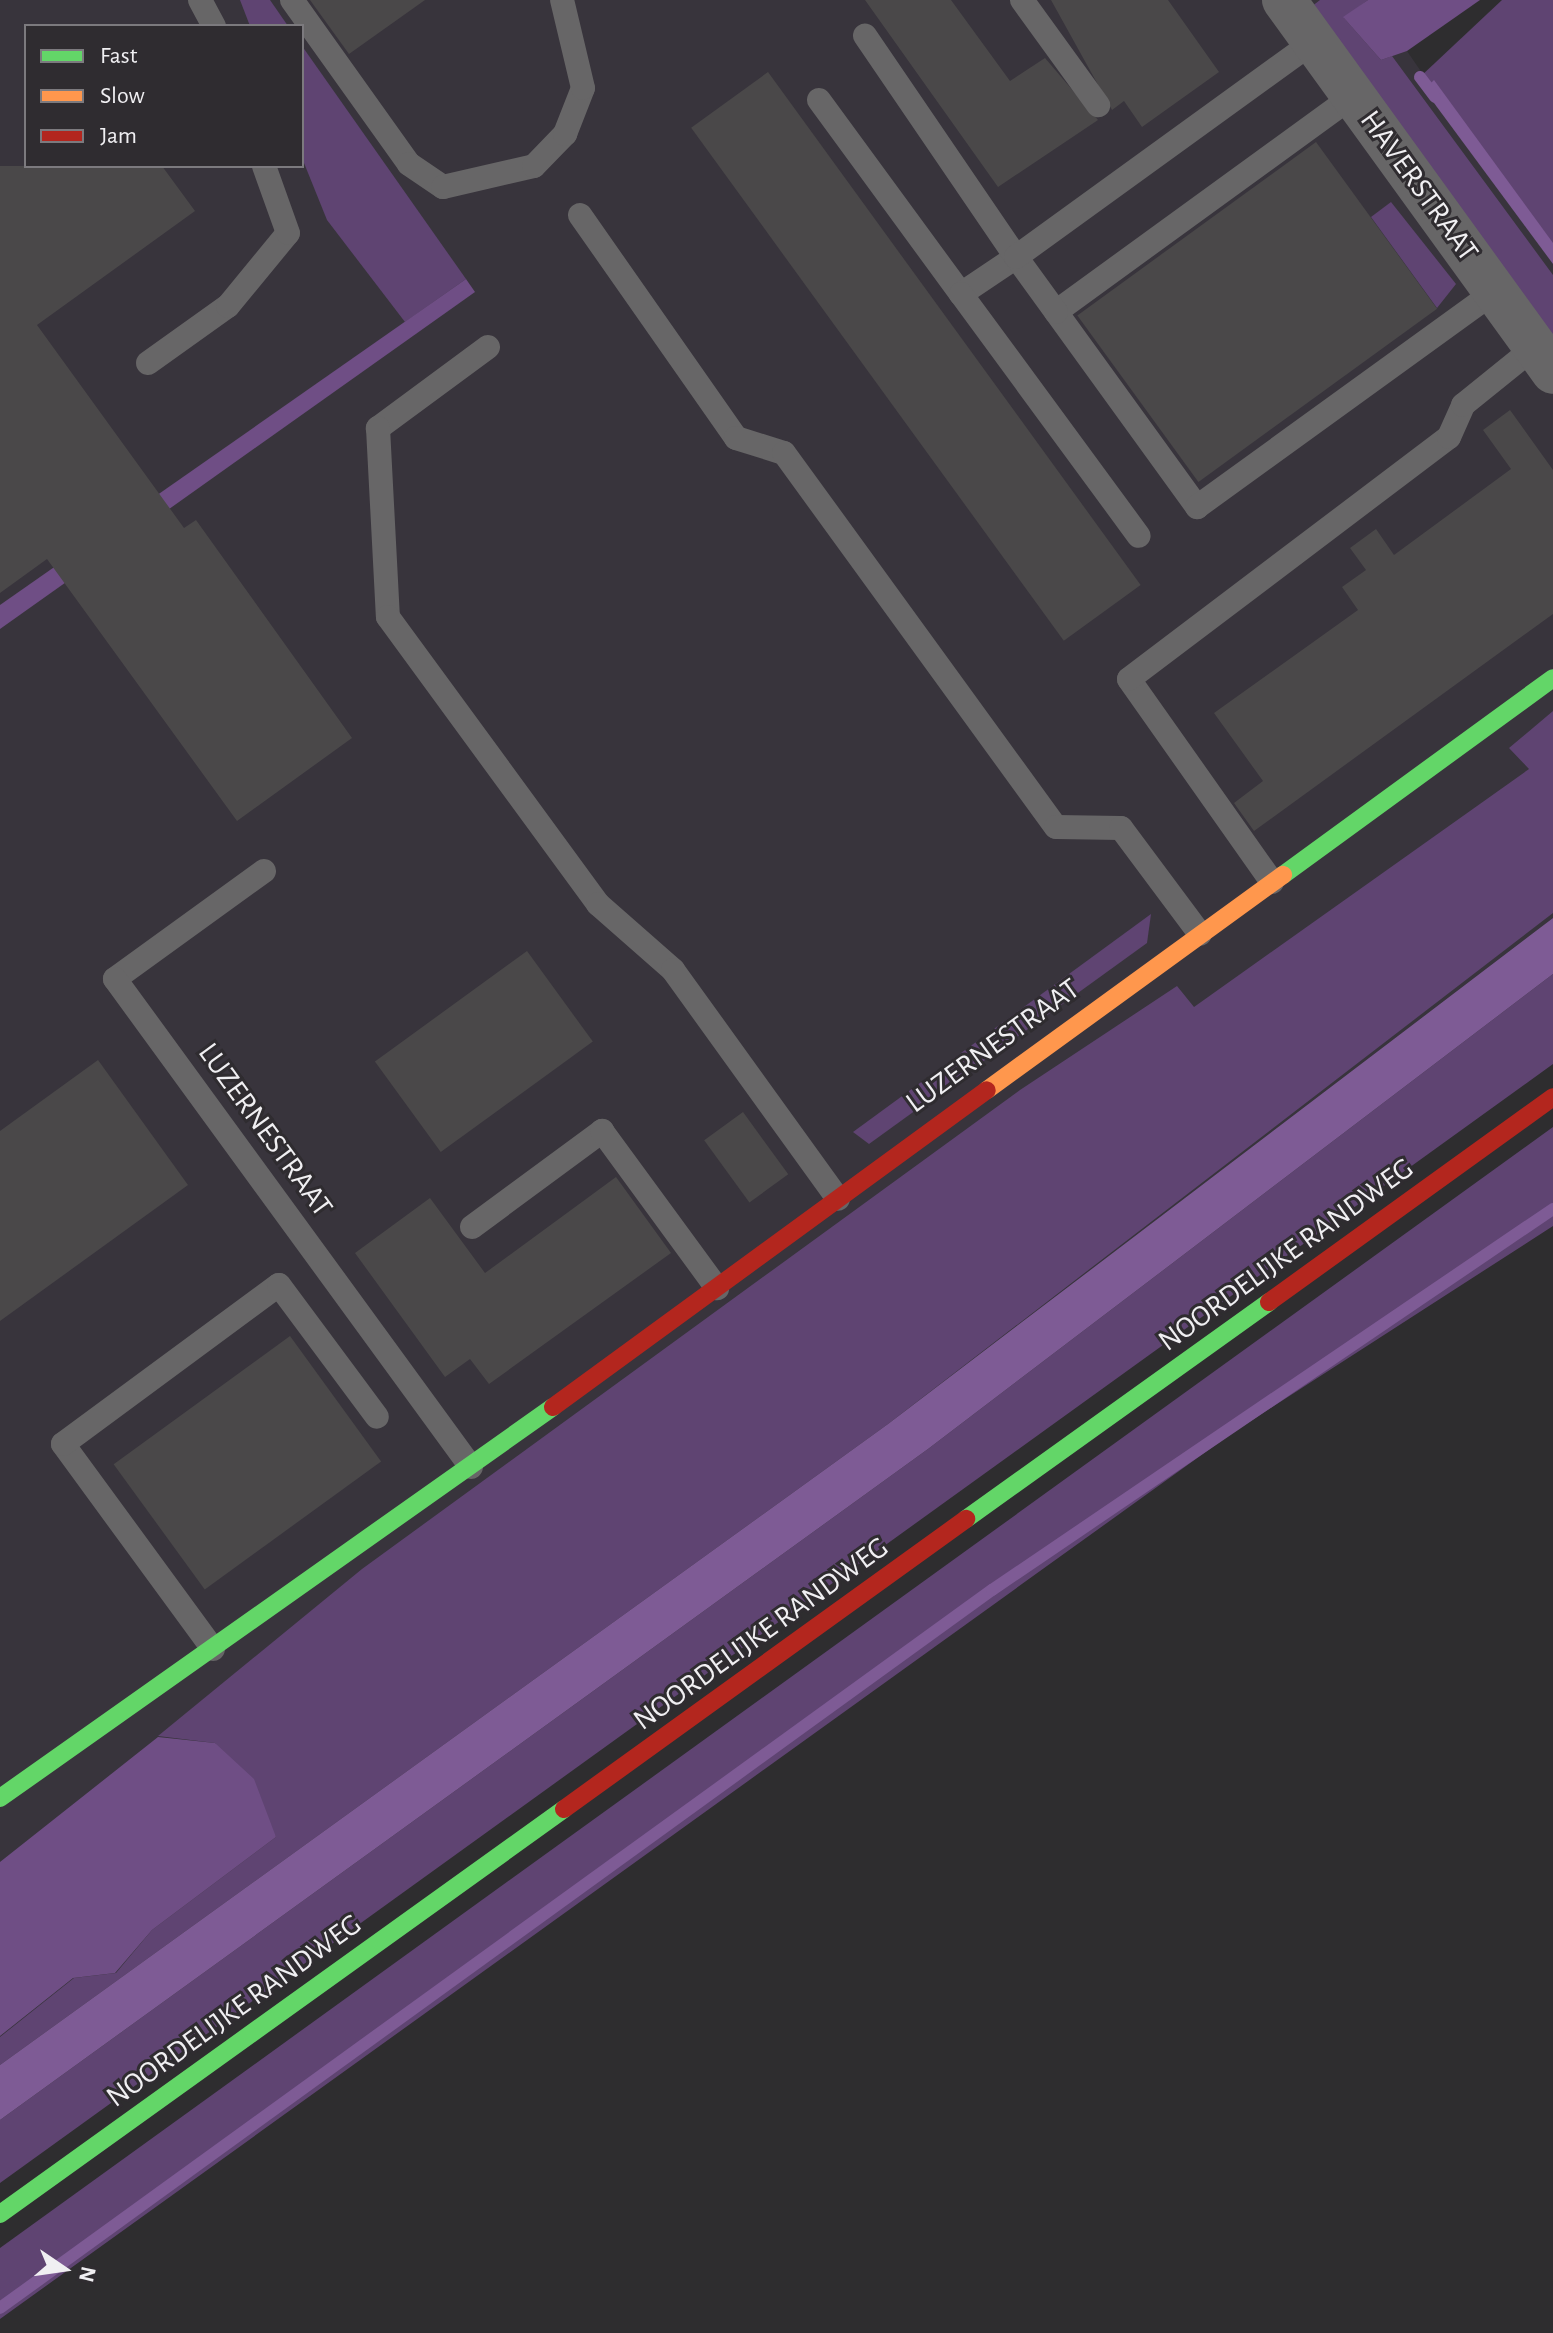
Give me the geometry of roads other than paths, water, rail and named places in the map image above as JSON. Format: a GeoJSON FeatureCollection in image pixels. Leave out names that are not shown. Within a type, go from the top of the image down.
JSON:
{"type":"FeatureCollection","features":[{"type":"Feature","properties":{"kind":"street","name":"HAVERSTRAAT"},"geometry":{"type":"LineString","coordinates":[[1284,0],[1544,360]]}},
{"type":"Feature","properties":{"kind":"street","name":"LUZERNESTRAAT"},"geometry":{"type":"LineString","coordinates":[[0,1798],[471,1467],[1553,678]]}},
{"type":"Feature","properties":{"kind":"street","name":"NOORDELIJKE RANDWEG"},"geometry":{"type":"LineString","coordinates":[[0,2214],[1553,1097]]}},
{"type":"Feature","properties":{"kind":"lane"},"geometry":{"type":"LineString","coordinates":[[200,0],[213,24]]}},
{"type":"Feature","properties":{"kind":"lane"},"geometry":{"type":"LineString","coordinates":[[292,0],[409,164],[443,187],[534,166],[565,134],[583,88],[562,0]]}},
{"type":"Feature","properties":{"kind":"lane"},"geometry":{"type":"LineString","coordinates":[[1022,0],[1098,105]]}},
{"type":"Feature","properties":{"kind":"lane"},"geometry":{"type":"LineString","coordinates":[[865,36],[1016,257],[1197,507],[1495,291]]}},
{"type":"Feature","properties":{"kind":"lane"},"geometry":{"type":"LineString","coordinates":[[961,294],[1314,41]]}},
{"type":"Feature","properties":{"kind":"lane"},"geometry":{"type":"LineString","coordinates":[[1056,312],[1353,96]]}},
{"type":"Feature","properties":{"kind":"lane"},"geometry":{"type":"LineString","coordinates":[[819,100],[1139,536]]}},
{"type":"Feature","properties":{"kind":"lane"},"geometry":{"type":"LineString","coordinates":[[148,363],[228,306],[288,233],[265,168]]}},
{"type":"Feature","properties":{"kind":"lane"},"geometry":{"type":"LineString","coordinates":[[580,215],[736,438],[784,453],[1056,827],[1121,828],[1200,934]]}},
{"type":"Feature","properties":{"kind":"lane"},"geometry":{"type":"LineString","coordinates":[[488,347],[378,428],[388,617],[598,904],[673,970],[838,1199]]}},
{"type":"Feature","properties":{"kind":"lane"},"geometry":{"type":"LineString","coordinates":[[1272,882],[1129,679],[1449,437],[1463,405],[1544,360]]}},
{"type":"Feature","properties":{"kind":"lane","name":"LUZERNESTRAAT"},"geometry":{"type":"LineString","coordinates":[[264,871],[115,979],[471,1467]]}},
{"type":"Feature","properties":{"kind":"lane"},"geometry":{"type":"LineString","coordinates":[[472,1227],[602,1131],[717,1288]]}},
{"type":"Feature","properties":{"kind":"lane"},"geometry":{"type":"LineString","coordinates":[[213,1649],[63,1444],[279,1285],[377,1417]]}},
{"type":"Feature","properties":{"kind":"waterway"},"geometry":{"type":"LineString","coordinates":[[1420,77],[1435,97]]}},
{"type":"Feature","properties":{"kind":"waterway"},"geometry":{"type":"LineString","coordinates":[[0,2308],[992,1590],[1553,1209]]}}]}
